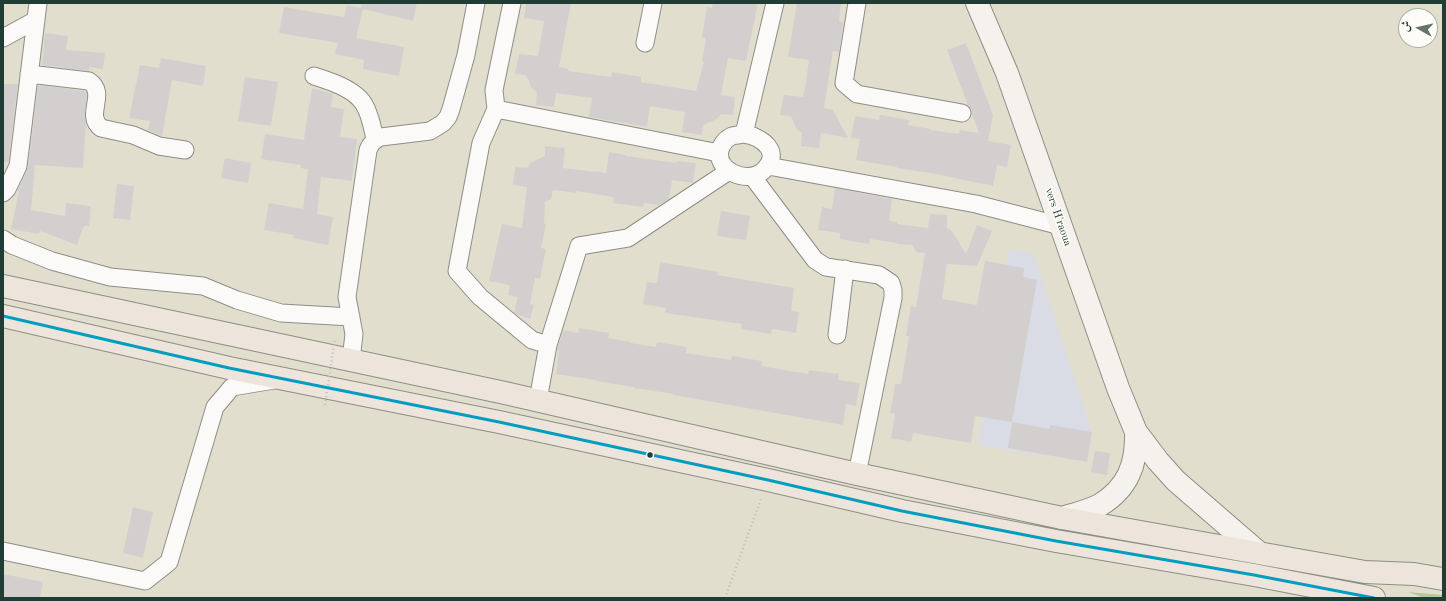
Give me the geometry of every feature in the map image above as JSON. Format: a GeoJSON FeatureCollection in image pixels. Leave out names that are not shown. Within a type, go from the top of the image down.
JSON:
{"type":"FeatureCollection","features":[{"type":"Feature","properties":{"kind":"highway"},"geometry":{"type":"LineString","coordinates":[[3,286],[538,400],[857,474],[1062,518],[1365,572],[1414,574],[1443,579]]}},
{"type":"Feature","properties":{"kind":"highway"},"geometry":{"type":"LineString","coordinates":[[3,316],[282,379],[499,422],[910,512],[1056,541],[1254,575],[1345,595],[1374,598]]}},
{"type":"Feature","properties":{"kind":"highway"},"geometry":{"type":"LineString","coordinates":[[1414,574],[1443,569]]}},
{"type":"Feature","properties":{"kind":"street"},"geometry":{"type":"LineString","coordinates":[[3,193],[7,189],[18,166],[38,3]]}},
{"type":"Feature","properties":{"kind":"street"},"geometry":{"type":"LineString","coordinates":[[351,360],[354,338],[348,292],[363,179],[370,144],[381,137],[430,131],[443,123],[448,117],[466,54],[476,3]]}},
{"type":"Feature","properties":{"kind":"street"},"geometry":{"type":"LineString","coordinates":[[512,3],[494,90],[496,110],[481,143],[457,271],[480,297],[532,340],[548,345]]}},
{"type":"Feature","properties":{"kind":"street"},"geometry":{"type":"LineString","coordinates":[[644,43],[653,3]]}},
{"type":"Feature","properties":{"kind":"street"},"geometry":{"type":"LineString","coordinates":[[744,134],[775,3]]}},
{"type":"Feature","properties":{"kind":"street"},"geometry":{"type":"LineString","coordinates":[[857,3],[844,83],[857,94],[962,113]]}},
{"type":"Feature","properties":{"kind":"street","name":"vers H'raoua"},"geometry":{"type":"LineString","coordinates":[[977,3],[1007,73],[1118,388],[1136,432]]}},
{"type":"Feature","properties":{"kind":"street"},"geometry":{"type":"LineString","coordinates":[[3,38],[36,20]]}},
{"type":"Feature","properties":{"kind":"street"},"geometry":{"type":"LineString","coordinates":[[29,74],[89,81],[97,88],[94,117],[101,128],[127,134],[159,146],[184,150]]}},
{"type":"Feature","properties":{"kind":"street"},"geometry":{"type":"LineString","coordinates":[[314,76],[340,85],[361,100],[371,121],[375,140]]}},
{"type":"Feature","properties":{"kind":"street"},"geometry":{"type":"LineString","coordinates":[[496,110],[719,153]]}},
{"type":"Feature","properties":{"kind":"street"},"geometry":{"type":"LineString","coordinates":[[744,134],[753,135],[761,139],[767,145],[770,152],[771,160],[768,166],[761,173],[752,176],[740,176],[729,171],[721,163],[719,153],[722,144],[731,136],[744,134]]}},
{"type":"Feature","properties":{"kind":"street"},"geometry":{"type":"LineString","coordinates":[[768,166],[976,204],[1061,226]]}},
{"type":"Feature","properties":{"kind":"street"},"geometry":{"type":"LineString","coordinates":[[538,400],[548,345],[579,246],[628,238],[729,171]]}},
{"type":"Feature","properties":{"kind":"street"},"geometry":{"type":"LineString","coordinates":[[752,176],[815,260],[826,267],[879,275],[886,278],[891,283],[893,290],[891,306],[857,474]]}},
{"type":"Feature","properties":{"kind":"street"},"geometry":{"type":"LineString","coordinates":[[3,238],[12,246],[52,261],[110,277],[203,286],[237,300],[281,313],[351,317]]}},
{"type":"Feature","properties":{"kind":"street"},"geometry":{"type":"LineString","coordinates":[[837,335],[845,269]]}},
{"type":"Feature","properties":{"kind":"street"},"geometry":{"type":"LineString","coordinates":[[3,551],[145,581],[168,562],[215,408],[232,387],[282,379]]}},
{"type":"Feature","properties":{"kind":"street"},"geometry":{"type":"LineString","coordinates":[[1062,518],[1099,506],[1115,493],[1127,480],[1137,448],[1136,432]]}},
{"type":"Feature","properties":{"kind":"street"},"geometry":{"type":"LineString","coordinates":[[1136,432],[1158,461],[1176,481],[1258,552]]}},
{"type":"Feature","properties":{"kind":"path"},"geometry":{"type":"LineString","coordinates":[[325,405],[335,338]]}},
{"type":"Feature","properties":{"kind":"path"},"geometry":{"type":"LineString","coordinates":[[725,598],[768,480]]}},
{"type":"Feature","properties":{"kind":"shaded area"},"geometry":{"type":"Polygon","coordinates":[[[1009,249],[1034,254],[1092,432],[1087,462],[978,445],[1009,249]]]}},
{"type":"Feature","properties":{"kind":"green space"},"geometry":{"type":"Polygon","coordinates":[[[1408,592],[1443,595],[1443,598],[1424,598],[1408,592]]]}},
{"type":"Feature","properties":{"kind":"building"},"geometry":{"type":"Polygon","coordinates":[[[362,3],[417,3],[413,21],[363,9],[356,38],[404,47],[399,76],[363,69],[364,60],[335,54],[338,43],[279,33],[284,7],[344,17],[347,5],[361,8],[362,3]]]}},
{"type":"Feature","properties":{"kind":"building"},"geometry":{"type":"Polygon","coordinates":[[[526,3],[571,3],[559,67],[568,69],[569,71],[611,77],[612,72],[641,77],[641,82],[696,91],[704,62],[702,62],[706,38],[702,37],[707,7],[712,8],[713,3],[758,3],[746,61],[728,58],[721,95],[735,97],[733,115],[721,114],[717,119],[703,125],[702,135],[682,132],[685,112],[650,106],[647,127],[589,117],[592,98],[556,93],[554,107],[536,105],[537,92],[532,89],[526,75],[515,74],[519,54],[538,56],[544,21],[524,18],[526,3]]]}},
{"type":"Feature","properties":{"kind":"building"},"geometry":{"type":"Polygon","coordinates":[[[797,3],[841,3],[839,21],[843,22],[839,52],[833,51],[824,108],[833,110],[848,138],[821,133],[819,148],[801,146],[802,133],[797,130],[791,116],[780,115],[784,95],[803,97],[806,82],[809,60],[788,57],[797,3]]]}},
{"type":"Feature","properties":{"kind":"building"},"geometry":{"type":"Polygon","coordinates":[[[45,33],[68,36],[66,50],[105,53],[103,69],[89,67],[89,71],[42,65],[45,33]]]}},
{"type":"Feature","properties":{"kind":"building"},"geometry":{"type":"Polygon","coordinates":[[[966,43],[993,115],[988,141],[1011,145],[1007,167],[997,165],[993,186],[856,160],[860,139],[851,138],[855,116],[879,120],[880,115],[909,120],[908,125],[931,130],[959,134],[960,130],[979,133],[947,50],[966,43]]]}},
{"type":"Feature","properties":{"kind":"building"},"geometry":{"type":"Polygon","coordinates":[[[161,58],[206,66],[203,86],[172,80],[162,136],[148,130],[150,121],[129,118],[140,65],[159,68],[161,58]]]}},
{"type":"Feature","properties":{"kind":"building"},"geometry":{"type":"Polygon","coordinates":[[[245,77],[278,82],[271,126],[238,121],[245,77]]]}},
{"type":"Feature","properties":{"kind":"building"},"geometry":{"type":"Polygon","coordinates":[[[3,84],[18,84],[8,162],[3,162],[3,84]]]}},
{"type":"Feature","properties":{"kind":"building"},"geometry":{"type":"Polygon","coordinates":[[[40,85],[84,91],[87,94],[83,168],[35,165],[31,210],[65,216],[66,203],[91,206],[89,226],[84,226],[77,245],[40,231],[39,234],[11,229],[19,191],[17,191],[28,167],[38,86],[40,85]]]}},
{"type":"Feature","properties":{"kind":"building"},"geometry":{"type":"Polygon","coordinates":[[[312,88],[333,94],[331,107],[344,109],[340,137],[357,139],[352,181],[321,177],[317,214],[333,217],[328,245],[293,238],[294,235],[264,230],[269,203],[303,209],[308,169],[300,168],[301,165],[261,159],[265,134],[304,140],[312,88]]]}},
{"type":"Feature","properties":{"kind":"building"},"geometry":{"type":"Polygon","coordinates":[[[545,146],[565,148],[563,168],[596,172],[606,173],[609,152],[676,163],[677,161],[696,163],[693,183],[672,180],[669,199],[659,205],[644,203],[643,207],[613,203],[614,197],[576,191],[576,193],[553,190],[551,199],[545,202],[544,224],[546,224],[541,248],[546,249],[540,279],[535,278],[530,304],[534,305],[530,319],[514,312],[518,297],[508,295],[510,285],[489,281],[502,224],[522,228],[527,187],[513,185],[515,167],[527,168],[530,163],[545,156],[545,146]]]}},
{"type":"Feature","properties":{"kind":"building"},"geometry":{"type":"Polygon","coordinates":[[[225,158],[251,163],[248,183],[221,178],[225,158]]]}},
{"type":"Feature","properties":{"kind":"building"},"geometry":{"type":"Polygon","coordinates":[[[117,184],[134,186],[130,220],[113,218],[117,184]]]}},
{"type":"Feature","properties":{"kind":"building"},"geometry":{"type":"Polygon","coordinates":[[[835,188],[892,199],[889,221],[897,222],[897,224],[928,228],[930,214],[947,215],[947,228],[952,231],[966,254],[977,225],[992,231],[977,266],[947,264],[942,299],[977,305],[985,261],[1024,268],[1023,277],[1037,280],[1012,422],[975,416],[971,443],[913,433],[911,442],[891,438],[895,414],[890,413],[895,384],[901,384],[909,336],[906,336],[911,306],[916,307],[925,253],[916,252],[913,245],[897,244],[870,239],[869,244],[840,239],[840,233],[818,230],[822,207],[832,209],[835,188]]]}},
{"type":"Feature","properties":{"kind":"building"},"geometry":{"type":"Polygon","coordinates":[[[721,211],[750,216],[746,240],[717,236],[721,211]]]}},
{"type":"Feature","properties":{"kind":"building"},"geometry":{"type":"Polygon","coordinates":[[[660,262],[718,272],[717,275],[794,288],[791,311],[799,312],[796,333],[772,329],[771,334],[741,329],[742,324],[665,313],[666,308],[643,304],[647,282],[657,283],[660,262]]]}},
{"type":"Feature","properties":{"kind":"building"},"geometry":{"type":"Polygon","coordinates":[[[579,328],[609,333],[608,338],[630,343],[656,347],[657,342],[687,347],[686,353],[731,360],[732,356],[762,361],[761,366],[808,374],[809,370],[839,374],[838,380],[860,383],[856,406],[846,404],[843,425],[556,374],[559,351],[557,350],[563,330],[578,333],[579,328]]]}},
{"type":"Feature","properties":{"kind":"building"},"geometry":{"type":"Polygon","coordinates":[[[1012,422],[1050,429],[1050,425],[1092,432],[1087,462],[1008,448],[1012,422]]]}},
{"type":"Feature","properties":{"kind":"building"},"geometry":{"type":"Polygon","coordinates":[[[1095,451],[1110,453],[1107,475],[1091,472],[1095,451]]]}},
{"type":"Feature","properties":{"kind":"building"},"geometry":{"type":"Polygon","coordinates":[[[133,507],[153,512],[143,558],[123,553],[133,507]]]}},
{"type":"Feature","properties":{"kind":"building"},"geometry":{"type":"Polygon","coordinates":[[[3,574],[43,582],[40,598],[3,598],[3,574]]]}},
{"type":"Feature","properties":{"kind":"transit line"},"geometry":{"type":"LineString","coordinates":[[3,316],[229,368],[499,422],[768,480],[902,511],[1056,541],[1254,575],[1374,598]]}}]}
